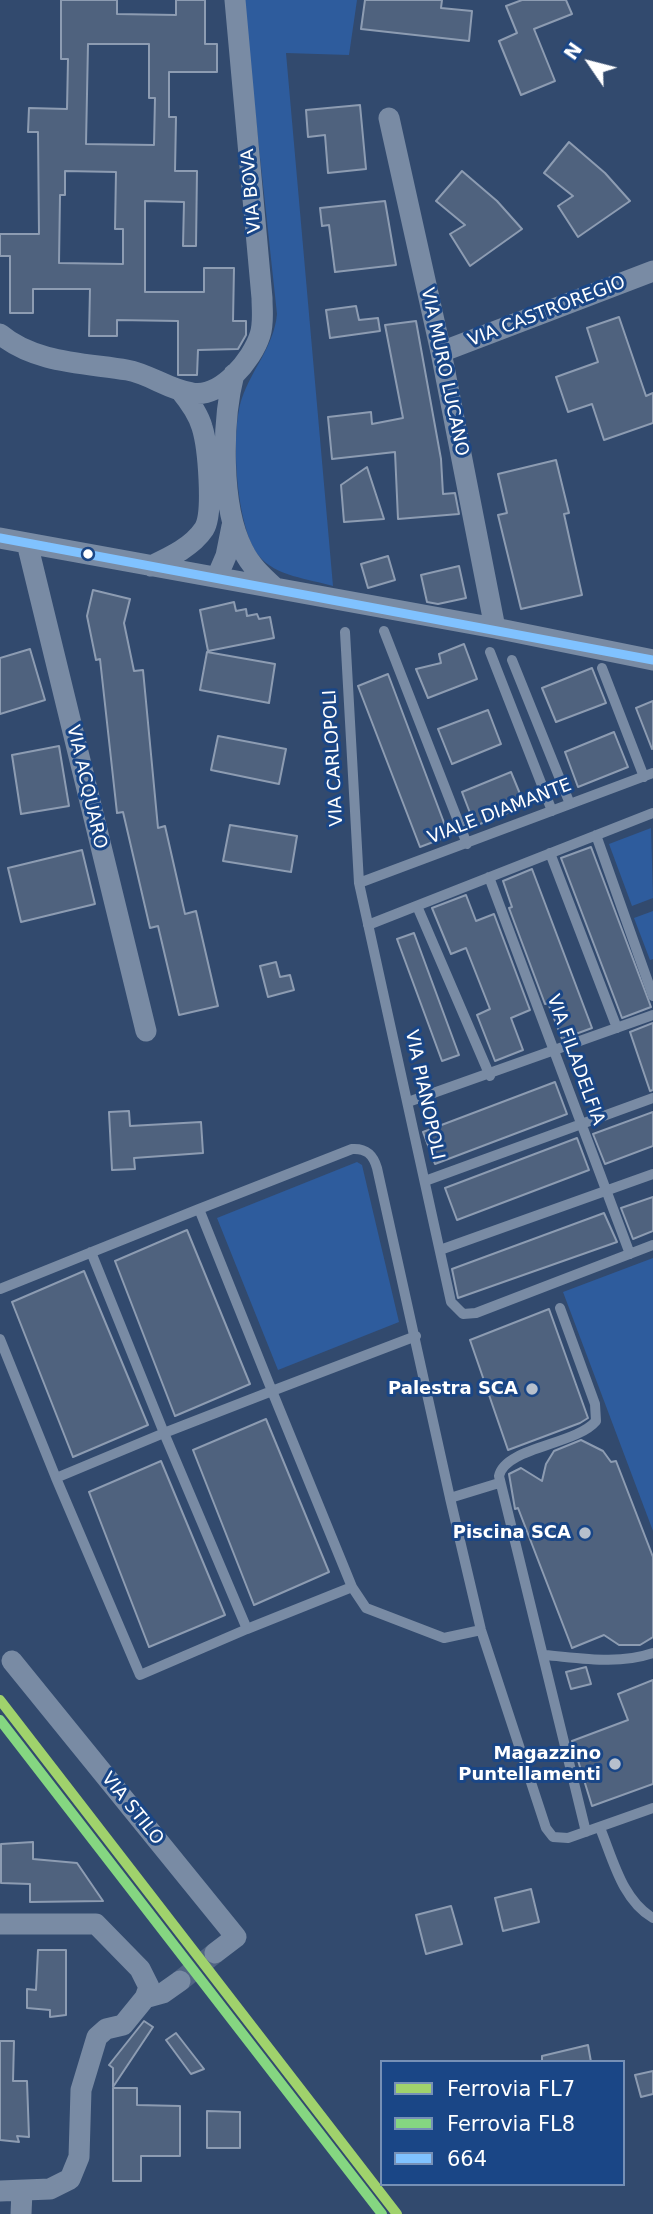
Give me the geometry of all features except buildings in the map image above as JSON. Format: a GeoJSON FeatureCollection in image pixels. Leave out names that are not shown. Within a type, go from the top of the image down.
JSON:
{"type":"FeatureCollection","features":[{"type":"Feature","properties":{"kind":"street","name":"VIA BOVA"},"geometry":{"type":"LineString","coordinates":[[0,334],[30,352],[136,372],[194,394],[211,392],[234,374],[257,343],[262,323],[235,0]]}},
{"type":"Feature","properties":{"kind":"street","name":"VIA MURO LUCANO"},"geometry":{"type":"LineString","coordinates":[[389,118],[441,352],[495,628]]}},
{"type":"Feature","properties":{"kind":"street","name":"VIA CASTROREGIO"},"geometry":{"type":"LineString","coordinates":[[441,352],[653,271]]}},
{"type":"Feature","properties":{"kind":"street","name":"VIA BOVA"},"geometry":{"type":"LineString","coordinates":[[208,576],[228,548],[232,521],[225,430],[234,374]]}},
{"type":"Feature","properties":{"kind":"street"},"geometry":{"type":"LineString","coordinates":[[180,390],[202,427],[209,509],[198,555],[208,576]]}},
{"type":"Feature","properties":{"kind":"street","name":"VIA BOVA"},"geometry":{"type":"LineString","coordinates":[[232,521],[246,556],[274,587]]}},
{"type":"Feature","properties":{"kind":"street"},"geometry":{"type":"LineString","coordinates":[[151,566],[181,551],[204,529]]}},
{"type":"Feature","properties":{"kind":"street"},"geometry":{"type":"LineString","coordinates":[[0,538],[495,628],[653,660]]}},
{"type":"Feature","properties":{"kind":"street","name":"VIA ACQUARO"},"geometry":{"type":"LineString","coordinates":[[27,543],[146,1031]]}},
{"type":"Feature","properties":{"kind":"street","name":"VIA STILO"},"geometry":{"type":"LineString","coordinates":[[12,1661],[236,1937],[215,1953]]}},
{"type":"Feature","properties":{"kind":"street"},"geometry":{"type":"LineString","coordinates":[[0,1924],[96,1924],[143,1974],[149,1987],[145,1998],[123,2025],[106,2029],[97,2037],[81,2090],[79,2157],[70,2179],[56,2188],[11,2191],[21,2214]]}},
{"type":"Feature","properties":{"kind":"street"},"geometry":{"type":"LineString","coordinates":[[145,1998],[163,1993],[180,1981]]}},
{"type":"Feature","properties":{"kind":"lane"},"geometry":{"type":"LineString","coordinates":[[384,631],[467,844]]}},
{"type":"Feature","properties":{"kind":"lane","name":"VIA CARLOPOLI"},"geometry":{"type":"LineString","coordinates":[[345,632],[359,883]]}},
{"type":"Feature","properties":{"kind":"lane"},"geometry":{"type":"LineString","coordinates":[[490,652],[552,811]]}},
{"type":"Feature","properties":{"kind":"lane"},"geometry":{"type":"LineString","coordinates":[[512,660],[570,804]]}},
{"type":"Feature","properties":{"kind":"lane"},"geometry":{"type":"LineString","coordinates":[[602,668],[648,775]]}},
{"type":"Feature","properties":{"kind":"lane"},"geometry":{"type":"LineString","coordinates":[[502,681],[517,674]]}},
{"type":"Feature","properties":{"kind":"lane","name":"VIALE DIAMANTE"},"geometry":{"type":"LineString","coordinates":[[359,883],[648,775]]}},
{"type":"Feature","properties":{"kind":"lane"},"geometry":{"type":"LineString","coordinates":[[368,925],[653,813]]}},
{"type":"Feature","properties":{"kind":"lane"},"geometry":{"type":"LineString","coordinates":[[596,835],[653,996]]}},
{"type":"Feature","properties":{"kind":"lane"},"geometry":{"type":"LineString","coordinates":[[550,853],[617,1028]]}},
{"type":"Feature","properties":{"kind":"lane","name":"VIA FILADELFIA"},"geometry":{"type":"LineString","coordinates":[[489,877],[630,1254]]}},
{"type":"Feature","properties":{"kind":"lane","name":"VIA PIANOPOLI"},"geometry":{"type":"LineString","coordinates":[[359,883],[450,1297],[460,1312],[477,1313],[630,1254]]}},
{"type":"Feature","properties":{"kind":"lane"},"geometry":{"type":"LineString","coordinates":[[417,906],[490,1076]]}},
{"type":"Feature","properties":{"kind":"lane"},"geometry":{"type":"LineString","coordinates":[[408,1102],[490,1076],[653,1015]]}},
{"type":"Feature","properties":{"kind":"lane"},"geometry":{"type":"LineString","coordinates":[[425,1181],[653,1098]]}},
{"type":"Feature","properties":{"kind":"lane"},"geometry":{"type":"LineString","coordinates":[[0,1289],[336,1154],[363,1149],[373,1158],[377,1168],[481,1630],[546,1828],[558,1838],[600,1828],[653,1808]]}},
{"type":"Feature","properties":{"kind":"lane"},"geometry":{"type":"LineString","coordinates":[[440,1250],[653,1174]]}},
{"type":"Feature","properties":{"kind":"lane"},"geometry":{"type":"LineString","coordinates":[[199,1209],[352,1587],[366,1608],[444,1638],[481,1630]]}},
{"type":"Feature","properties":{"kind":"lane"},"geometry":{"type":"LineString","coordinates":[[630,1254],[653,1245]]}},
{"type":"Feature","properties":{"kind":"lane"},"geometry":{"type":"LineString","coordinates":[[91,1252],[247,1629]]}},
{"type":"Feature","properties":{"kind":"lane"},"geometry":{"type":"LineString","coordinates":[[560,1308],[596,1404],[596,1421],[582,1433],[507,1461],[500,1470],[499,1483],[545,1655],[586,1832]]}},
{"type":"Feature","properties":{"kind":"lane"},"geometry":{"type":"LineString","coordinates":[[56,1478],[164,1433],[416,1336]]}},
{"type":"Feature","properties":{"kind":"lane"},"geometry":{"type":"LineString","coordinates":[[0,1339],[140,1675],[352,1587]]}},
{"type":"Feature","properties":{"kind":"lane"},"geometry":{"type":"LineString","coordinates":[[450,1498],[499,1483]]}},
{"type":"Feature","properties":{"kind":"lane"},"geometry":{"type":"LineString","coordinates":[[545,1655],[599,1660],[640,1658],[653,1653]]}},
{"type":"Feature","properties":{"kind":"lane"},"geometry":{"type":"LineString","coordinates":[[600,1828],[626,1891],[653,1918]]}},
{"type":"Feature","properties":{"kind":"shaded area"},"geometry":{"type":"Polygon","coordinates":[[[243,0],[357,0],[349,55],[286,53],[333,586],[293,576],[266,563],[251,543],[240,503],[236,456],[238,413],[246,387],[272,337],[277,314],[243,0]]]}},
{"type":"Feature","properties":{"kind":"shaded area"},"geometry":{"type":"Polygon","coordinates":[[[651,828],[653,898],[632,906],[609,844],[651,828]]]}},
{"type":"Feature","properties":{"kind":"shaded area"},"geometry":{"type":"Polygon","coordinates":[[[653,911],[653,959],[650,960],[634,918],[653,911]]]}},
{"type":"Feature","properties":{"kind":"shaded area"},"geometry":{"type":"Polygon","coordinates":[[[357,1162],[362,1165],[399,1322],[278,1370],[217,1218],[357,1162]]]}},
{"type":"Feature","properties":{"kind":"shaded area"},"geometry":{"type":"Polygon","coordinates":[[[653,1258],[653,1531],[563,1292],[653,1258]]]}},
{"type":"Feature","properties":{"kind":"tunnel"},"geometry":{"type":"LineString","coordinates":[[180,1981],[215,1953]]}},
{"type":"Feature","properties":{"kind":"rail line","name":"FL7"},"geometry":{"type":"LineString","coordinates":[[0,1700],[397,2214]]}},
{"type":"Feature","properties":{"kind":"rail line","name":"FL8"},"geometry":{"type":"LineString","coordinates":[[0,1720],[382,2214]]}},
{"type":"Feature","properties":{"kind":"transit line","name":"664"},"geometry":{"type":"LineString","coordinates":[[0,538],[653,660]]}},
{"type":"Feature","properties":{"kind":"place","name":"Palestra SCA"},"geometry":{"type":"Point","coordinates":[532,1389]}},
{"type":"Feature","properties":{"kind":"place","name":"Piscina SCA"},"geometry":{"type":"Point","coordinates":[585,1533]}},
{"type":"Feature","properties":{"kind":"place","name":"Magazzino Puntellamenti"},"geometry":{"type":"Point","coordinates":[615,1764]}}]}
